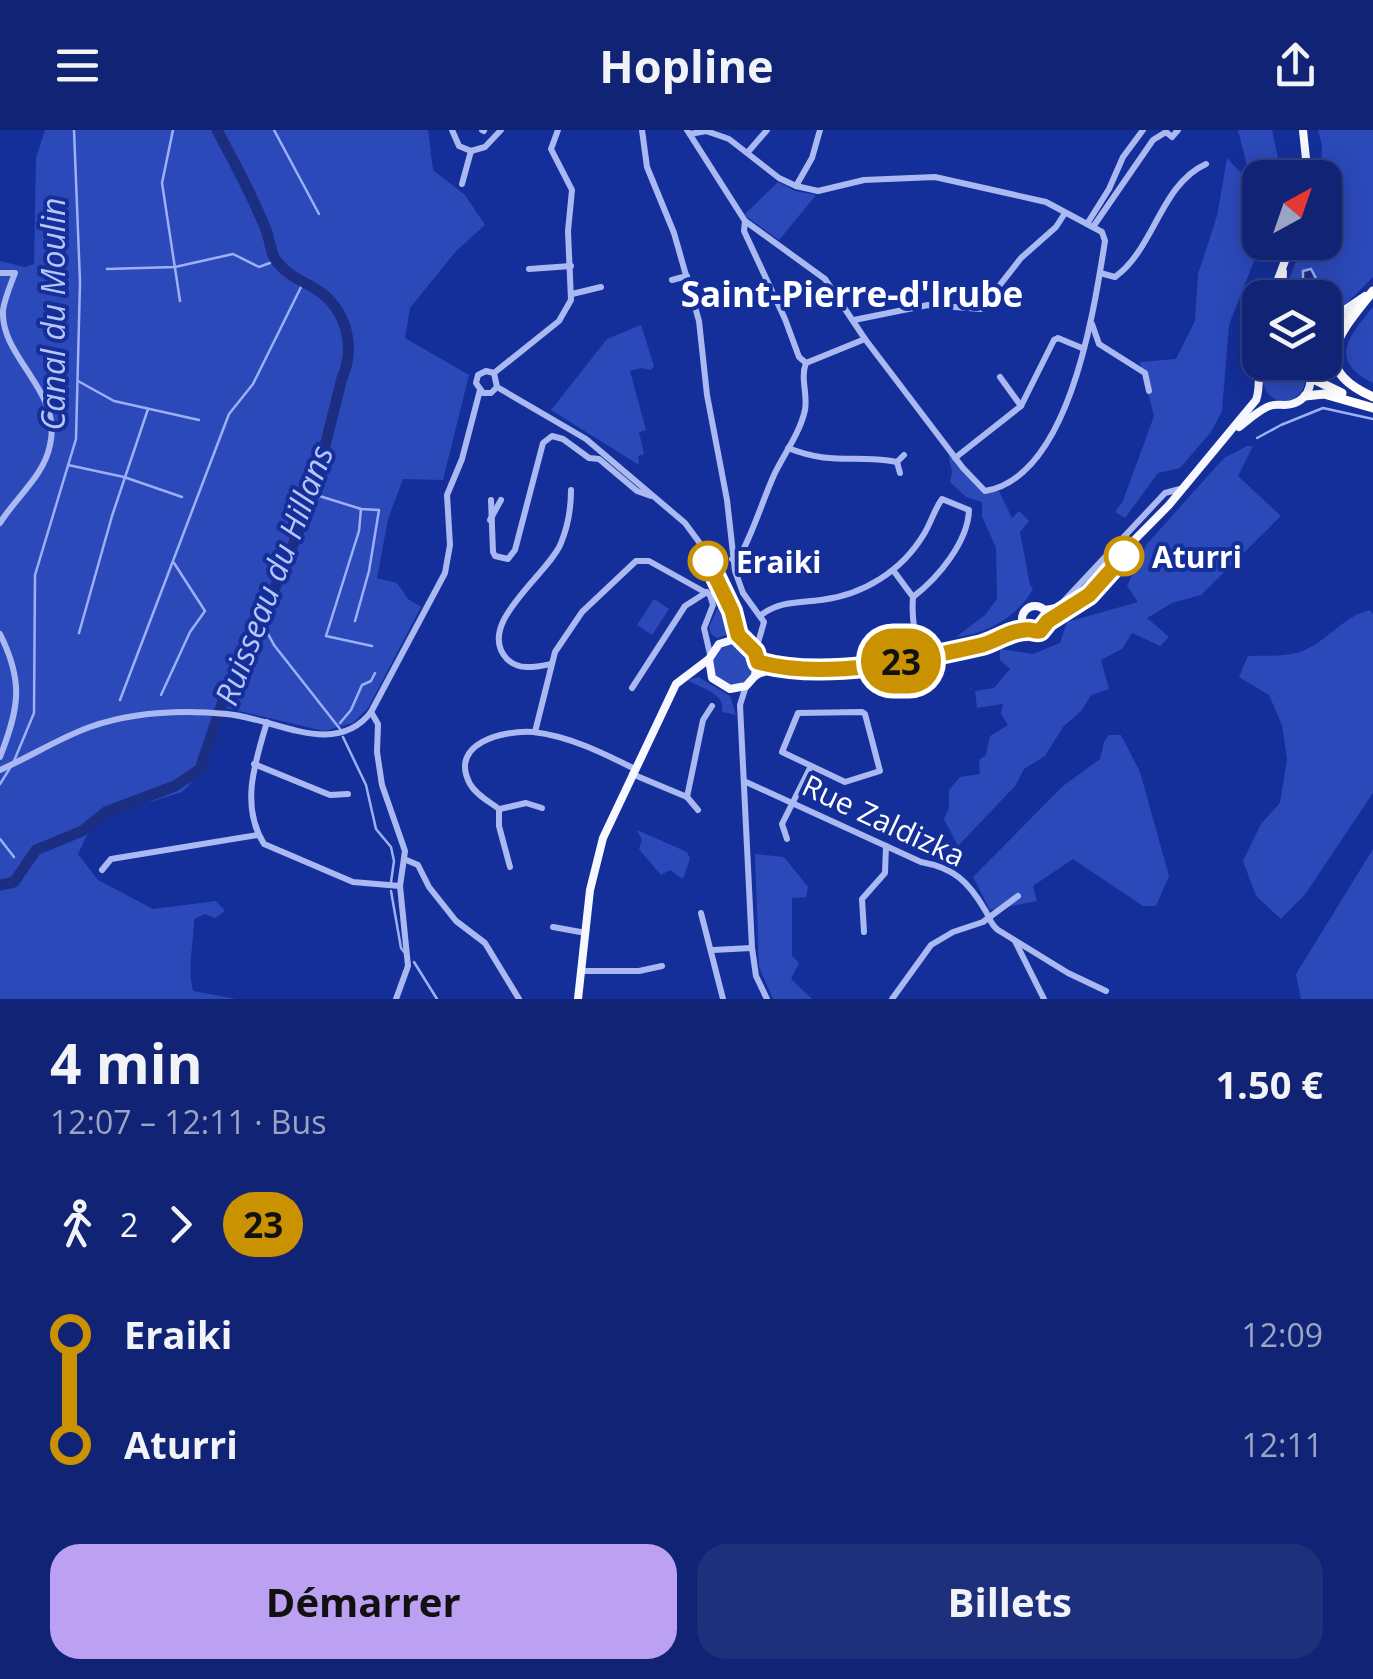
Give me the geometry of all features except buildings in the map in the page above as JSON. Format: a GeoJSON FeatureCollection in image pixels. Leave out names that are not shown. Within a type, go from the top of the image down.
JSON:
{"type":"FeatureCollection","features":[{"type":"Feature","properties":{"kind":"highway"},"geometry":{"type":"LineString","coordinates":[[1373,291],[1341,331],[1334,358],[1342,378],[1373,403]]}},
{"type":"Feature","properties":{"kind":"highway"},"geometry":{"type":"LineString","coordinates":[[1323,380],[1335,391],[1373,403]]}},
{"type":"Feature","properties":{"kind":"highway"},"geometry":{"type":"LineString","coordinates":[[1305,396],[1324,394],[1373,403]]}},
{"type":"Feature","properties":{"kind":"main road"},"geometry":{"type":"LineString","coordinates":[[1303,130],[1306,160]]}},
{"type":"Feature","properties":{"kind":"main road"},"geometry":{"type":"LineString","coordinates":[[1342,312],[1373,291]]}},
{"type":"Feature","properties":{"kind":"main road"},"geometry":{"type":"LineString","coordinates":[[1342,322],[1373,291]]}},
{"type":"Feature","properties":{"kind":"main road"},"geometry":{"type":"LineString","coordinates":[[689,673],[712,678],[730,689],[746,686],[755,676],[781,668],[872,665],[984,644],[1027,629],[1040,631],[1048,621],[1089,595],[1232,433],[1256,400],[1259,380]]}},
{"type":"Feature","properties":{"kind":"main road"},"geometry":{"type":"LineString","coordinates":[[1232,433],[1275,404],[1291,405],[1305,396],[1307,380]]}},
{"type":"Feature","properties":{"kind":"main road"},"geometry":{"type":"LineString","coordinates":[[1260,390],[1275,404]]}},
{"type":"Feature","properties":{"kind":"main road"},"geometry":{"type":"LineString","coordinates":[[1008,635],[1031,607],[1056,608],[1078,597],[1138,537]]}},
{"type":"Feature","properties":{"kind":"main road"},"geometry":{"type":"LineString","coordinates":[[1045,610],[1048,621]]}},
{"type":"Feature","properties":{"kind":"main road"},"geometry":{"type":"LineString","coordinates":[[1022,620],[1027,629]]}},
{"type":"Feature","properties":{"kind":"main road"},"geometry":{"type":"LineString","coordinates":[[578,999],[590,890],[603,838],[676,684],[723,642],[742,641],[757,657],[781,668]]}},
{"type":"Feature","properties":{"kind":"main road"},"geometry":{"type":"LineString","coordinates":[[709,656],[712,678]]}},
{"type":"Feature","properties":{"kind":"main road"},"geometry":{"type":"LineString","coordinates":[[755,676],[757,657]]}},
{"type":"Feature","properties":{"kind":"street"},"geometry":{"type":"LineString","coordinates":[[452,130],[459,146],[471,152],[485,147],[501,130]]}},
{"type":"Feature","properties":{"kind":"street"},"geometry":{"type":"LineString","coordinates":[[494,373],[568,311],[572,294],[568,231],[572,190],[567,174],[552,153],[552,140],[558,130]]}},
{"type":"Feature","properties":{"kind":"street"},"geometry":{"type":"LineString","coordinates":[[642,130],[646,167],[674,233],[702,336],[706,395],[728,500],[732,559],[744,593],[761,615],[764,628],[757,657]]}},
{"type":"Feature","properties":{"kind":"street"},"geometry":{"type":"LineString","coordinates":[[748,152],[767,130]]}},
{"type":"Feature","properties":{"kind":"street"},"geometry":{"type":"LineString","coordinates":[[796,186],[812,158],[820,130]]}},
{"type":"Feature","properties":{"kind":"street"},"geometry":{"type":"LineString","coordinates":[[1090,226],[1122,157],[1143,130]]}},
{"type":"Feature","properties":{"kind":"street"},"geometry":{"type":"LineString","coordinates":[[1090,226],[1152,140],[1166,132],[1172,136],[1178,130]]}},
{"type":"Feature","properties":{"kind":"street"},"geometry":{"type":"LineString","coordinates":[[689,132],[706,132],[728,139],[779,178],[796,186],[818,190],[864,180],[926,176],[1046,202],[1102,232],[1105,241],[1091,324],[1071,389],[1042,453],[1032,466],[1003,485],[985,491],[955,458],[865,339],[825,279],[745,221],[689,132]]}},
{"type":"Feature","properties":{"kind":"street"},"geometry":{"type":"LineString","coordinates":[[462,184],[471,152]]}},
{"type":"Feature","properties":{"kind":"street"},"geometry":{"type":"LineString","coordinates":[[1100,274],[1114,277],[1121,272],[1150,235],[1179,183],[1206,164]]}},
{"type":"Feature","properties":{"kind":"street"},"geometry":{"type":"LineString","coordinates":[[854,320],[928,305],[981,309],[1022,258],[1056,228],[1066,213]]}},
{"type":"Feature","properties":{"kind":"street"},"geometry":{"type":"LineString","coordinates":[[745,221],[744,231],[806,365]]}},
{"type":"Feature","properties":{"kind":"street"},"geometry":{"type":"LineString","coordinates":[[528,269],[570,266]]}},
{"type":"Feature","properties":{"kind":"street"},"geometry":{"type":"LineString","coordinates":[[0,273],[15,272],[3,323],[53,421],[46,459],[0,522]]}},
{"type":"Feature","properties":{"kind":"street"},"geometry":{"type":"LineString","coordinates":[[672,280],[687,276]]}},
{"type":"Feature","properties":{"kind":"street"},"geometry":{"type":"LineString","coordinates":[[572,294],[601,288]]}},
{"type":"Feature","properties":{"kind":"street"},"geometry":{"type":"LineString","coordinates":[[1091,324],[1100,344],[1145,372],[1149,391]]}},
{"type":"Feature","properties":{"kind":"street"},"geometry":{"type":"LineString","coordinates":[[955,458],[1021,406],[1054,340],[1058,338],[1082,348]]}},
{"type":"Feature","properties":{"kind":"street"},"geometry":{"type":"LineString","coordinates":[[732,559],[742,554],[805,410],[802,371],[806,365],[865,339]]}},
{"type":"Feature","properties":{"kind":"street"},"geometry":{"type":"LineString","coordinates":[[494,373],[498,387],[575,432],[685,523],[699,542],[742,641],[760,635]]}},
{"type":"Feature","properties":{"kind":"street"},"geometry":{"type":"LineString","coordinates":[[0,770],[87,728],[166,713],[212,712],[315,734],[342,733],[360,724],[371,712],[445,573],[450,545],[447,495],[462,459],[478,393],[478,375],[494,373]]}},
{"type":"Feature","properties":{"kind":"street"},"geometry":{"type":"LineString","coordinates":[[1000,377],[1021,406]]}},
{"type":"Feature","properties":{"kind":"street"},"geometry":{"type":"LineString","coordinates":[[478,393],[492,393],[498,387]]}},
{"type":"Feature","properties":{"kind":"street"},"geometry":{"type":"LineString","coordinates":[[491,500],[493,552],[508,559],[515,550],[543,442],[559,437],[586,456],[599,459],[638,491],[655,498]]}},
{"type":"Feature","properties":{"kind":"street"},"geometry":{"type":"LineString","coordinates":[[788,448],[826,460],[900,458],[900,473]]}},
{"type":"Feature","properties":{"kind":"street"},"geometry":{"type":"LineString","coordinates":[[586,456],[601,452]]}},
{"type":"Feature","properties":{"kind":"street"},"geometry":{"type":"LineString","coordinates":[[1056,608],[1160,498],[1180,489]]}},
{"type":"Feature","properties":{"kind":"street"},"geometry":{"type":"LineString","coordinates":[[551,664],[528,668],[514,664],[501,650],[498,634],[504,618],[561,543],[571,490]]}},
{"type":"Feature","properties":{"kind":"street"},"geometry":{"type":"LineString","coordinates":[[761,615],[782,603],[852,594],[893,570],[922,538],[942,499],[967,507],[970,514],[954,551],[913,598]]}},
{"type":"Feature","properties":{"kind":"street"},"geometry":{"type":"LineString","coordinates":[[490,522],[501,500]]}},
{"type":"Feature","properties":{"kind":"street"},"geometry":{"type":"LineString","coordinates":[[535,732],[554,652],[575,621],[636,561],[649,561],[707,592],[713,605],[705,623],[709,656]]}},
{"type":"Feature","properties":{"kind":"street"},"geometry":{"type":"LineString","coordinates":[[872,665],[906,651],[916,632],[913,598],[893,570]]}},
{"type":"Feature","properties":{"kind":"street"},"geometry":{"type":"LineString","coordinates":[[632,688],[685,606],[707,592]]}},
{"type":"Feature","properties":{"kind":"street"},"geometry":{"type":"LineString","coordinates":[[705,633],[723,642],[734,626]]}},
{"type":"Feature","properties":{"kind":"street"},"geometry":{"type":"LineString","coordinates":[[0,634],[15,667],[18,691],[12,727],[0,757]]}},
{"type":"Feature","properties":{"kind":"street"},"geometry":{"type":"LineString","coordinates":[[746,686],[740,705],[752,948],[756,976],[767,999]]}},
{"type":"Feature","properties":{"kind":"street"},"geometry":{"type":"LineString","coordinates":[[730,689],[740,705]]}},
{"type":"Feature","properties":{"kind":"street"},"geometry":{"type":"LineString","coordinates":[[687,798],[704,720],[712,706]]}},
{"type":"Feature","properties":{"kind":"street"},"geometry":{"type":"LineString","coordinates":[[371,712],[378,724],[379,773],[404,842],[400,886],[408,966],[396,999]]}},
{"type":"Feature","properties":{"kind":"street"},"geometry":{"type":"LineString","coordinates":[[798,713],[866,714],[880,771],[844,782],[810,766],[782,752],[798,713]]}},
{"type":"Feature","properties":{"kind":"street"},"geometry":{"type":"LineString","coordinates":[[267,722],[250,786],[258,835],[264,844],[353,882],[400,886]]}},
{"type":"Feature","properties":{"kind":"street"},"geometry":{"type":"LineString","coordinates":[[500,809],[470,782],[470,754],[484,739],[535,732],[590,747],[687,798],[698,810]]}},
{"type":"Feature","properties":{"kind":"street"},"geometry":{"type":"LineString","coordinates":[[254,764],[330,796],[348,794]]}},
{"type":"Feature","properties":{"kind":"street"},"geometry":{"type":"LineString","coordinates":[[787,839],[782,824],[810,766]]}},
{"type":"Feature","properties":{"kind":"street","name":"Rue Zaldizka"},"geometry":{"type":"LineString","coordinates":[[746,782],[886,846],[959,874],[991,925],[1068,973],[1106,990]]}},
{"type":"Feature","properties":{"kind":"street"},"geometry":{"type":"LineString","coordinates":[[500,809],[526,803],[542,808]]}},
{"type":"Feature","properties":{"kind":"street"},"geometry":{"type":"LineString","coordinates":[[500,809],[499,826],[510,866]]}},
{"type":"Feature","properties":{"kind":"street"},"geometry":{"type":"LineString","coordinates":[[102,870],[111,859],[258,835]]}},
{"type":"Feature","properties":{"kind":"street"},"geometry":{"type":"LineString","coordinates":[[864,932],[862,899],[884,873],[886,846]]}},
{"type":"Feature","properties":{"kind":"street"},"geometry":{"type":"LineString","coordinates":[[404,859],[418,865],[429,887],[456,921],[485,943],[519,999]]}},
{"type":"Feature","properties":{"kind":"street"},"geometry":{"type":"LineString","coordinates":[[893,998],[931,944],[988,918],[1018,896]]}},
{"type":"Feature","properties":{"kind":"street"},"geometry":{"type":"LineString","coordinates":[[701,913],[723,999]]}},
{"type":"Feature","properties":{"kind":"street"},"geometry":{"type":"LineString","coordinates":[[554,928],[586,933]]}},
{"type":"Feature","properties":{"kind":"street"},"geometry":{"type":"LineString","coordinates":[[1015,940],[1044,999]]}},
{"type":"Feature","properties":{"kind":"street"},"geometry":{"type":"LineString","coordinates":[[712,950],[752,948]]}},
{"type":"Feature","properties":{"kind":"street"},"geometry":{"type":"LineString","coordinates":[[582,971],[662,966]]}},
{"type":"Feature","properties":{"kind":"shaded area"},"geometry":{"type":"Polygon","coordinates":[[[45,130],[428,130],[433,170],[465,195],[485,225],[456,251],[410,308],[405,338],[469,375],[443,480],[403,479],[388,519],[377,578],[397,583],[408,599],[421,607],[368,708],[353,723],[324,731],[226,708],[204,770],[182,792],[104,816],[89,831],[78,854],[98,880],[153,909],[216,901],[225,911],[215,918],[205,914],[194,919],[191,982],[193,991],[236,999],[0,999],[0,261],[25,267],[34,264],[36,158],[45,130]]]}},
{"type":"Feature","properties":{"kind":"shaded area"},"geometry":{"type":"Polygon","coordinates":[[[1238,130],[1272,130],[1278,160],[1246,160],[1238,130]]]}},
{"type":"Feature","properties":{"kind":"shaded area"},"geometry":{"type":"Polygon","coordinates":[[[1318,130],[1373,130],[1373,277],[1342,308],[1342,280],[1290,277],[1296,260],[1342,260],[1342,160],[1322,160],[1318,130]]]}},
{"type":"Feature","properties":{"kind":"shaded area"},"geometry":{"type":"Polygon","coordinates":[[[1227,158],[1242,174],[1242,260],[1254,260],[1247,280],[1242,280],[1242,292],[1229,325],[1222,411],[1211,432],[1180,468],[1158,473],[1125,518],[1115,512],[1123,501],[1154,416],[1140,362],[1176,359],[1195,321],[1198,274],[1217,216],[1227,158]]]}},
{"type":"Feature","properties":{"kind":"shaded area"},"geometry":{"type":"Polygon","coordinates":[[[778,182],[795,191],[816,195],[779,240],[744,215],[778,182]]]}},
{"type":"Feature","properties":{"kind":"shaded area"},"geometry":{"type":"Polygon","coordinates":[[[1311,269],[1317,280],[1303,280],[1303,271],[1311,269]]]}},
{"type":"Feature","properties":{"kind":"shaded area"},"geometry":{"type":"Polygon","coordinates":[[[1373,307],[1373,383],[1350,366],[1347,348],[1356,328],[1373,307]]]}},
{"type":"Feature","properties":{"kind":"shaded area"},"geometry":{"type":"Polygon","coordinates":[[[641,325],[654,366],[651,370],[630,371],[646,430],[639,432],[644,454],[638,456],[639,465],[551,410],[607,339],[641,325]]]}},
{"type":"Feature","properties":{"kind":"shaded area"},"geometry":{"type":"Polygon","coordinates":[[[1263,380],[1305,380],[1299,395],[1284,401],[1269,395],[1263,380]]]}},
{"type":"Feature","properties":{"kind":"shaded area"},"geometry":{"type":"Polygon","coordinates":[[[1253,446],[1238,476],[1281,516],[1201,595],[1172,603],[1147,618],[1169,637],[1160,646],[1132,633],[1122,649],[1101,660],[1109,689],[1091,695],[1082,710],[1063,727],[1045,756],[1024,769],[1015,786],[958,846],[944,819],[949,808],[949,790],[960,777],[980,774],[979,760],[986,755],[990,736],[1008,725],[1001,714],[1003,704],[977,708],[975,691],[994,688],[1010,669],[1000,660],[1000,649],[1033,654],[1060,643],[1067,622],[1138,602],[1127,586],[1146,545],[1224,458],[1253,446]]]}},
{"type":"Feature","properties":{"kind":"shaded area"},"geometry":{"type":"Polygon","coordinates":[[[948,452],[980,488],[999,491],[1012,518],[1019,511],[1029,521],[1020,532],[1033,589],[1000,622],[956,637],[985,615],[997,599],[996,548],[982,516],[982,502],[966,497],[950,482],[948,452]]]}},
{"type":"Feature","properties":{"kind":"shaded area"},"geometry":{"type":"Polygon","coordinates":[[[654,599],[669,609],[652,635],[637,625],[654,599]]]}},
{"type":"Feature","properties":{"kind":"shaded area"},"geometry":{"type":"Polygon","coordinates":[[[720,603],[729,623],[726,635],[717,638],[709,627],[720,603]]]}},
{"type":"Feature","properties":{"kind":"shaded area"},"geometry":{"type":"Polygon","coordinates":[[[1370,610],[1373,793],[1306,893],[1281,919],[1256,896],[1243,861],[1261,824],[1280,803],[1287,759],[1282,725],[1269,695],[1239,677],[1248,656],[1296,653],[1370,610]]]}},
{"type":"Feature","properties":{"kind":"shaded area"},"geometry":{"type":"Polygon","coordinates":[[[733,643],[748,649],[754,664],[748,679],[733,685],[718,679],[712,664],[718,649],[733,643]]]}},
{"type":"Feature","properties":{"kind":"shaded area"},"geometry":{"type":"Polygon","coordinates":[[[698,677],[730,696],[736,715],[722,712],[716,696],[687,680],[698,677]]]}},
{"type":"Feature","properties":{"kind":"shaded area"},"geometry":{"type":"Polygon","coordinates":[[[1109,735],[1121,735],[1140,772],[1169,876],[1156,906],[1143,906],[1073,859],[1033,886],[1037,901],[990,910],[973,877],[1063,786],[1100,759],[1109,735]]]}},
{"type":"Feature","properties":{"kind":"shaded area"},"geometry":{"type":"Polygon","coordinates":[[[637,830],[687,852],[690,858],[684,877],[670,870],[661,875],[639,849],[642,840],[637,830]]]}},
{"type":"Feature","properties":{"kind":"shaded area"},"geometry":{"type":"Polygon","coordinates":[[[1373,849],[1373,999],[1301,999],[1296,974],[1373,849]]]}},
{"type":"Feature","properties":{"kind":"shaded area"},"geometry":{"type":"Polygon","coordinates":[[[755,854],[784,857],[808,887],[806,897],[792,898],[792,956],[799,963],[791,979],[812,999],[773,999],[759,967],[755,854]]]}},
{"type":"Feature","properties":{"kind":"waterway","name":"Canal du Moulin"},"geometry":{"type":"LineString","coordinates":[[14,761],[34,713],[35,575],[76,439],[80,282],[74,130]]}},
{"type":"Feature","properties":{"kind":"waterway"},"geometry":{"type":"LineString","coordinates":[[173,130],[162,183],[180,301]]}},
{"type":"Feature","properties":{"kind":"waterway","name":"Ruisseau du Hillans"},"geometry":{"type":"LineString","coordinates":[[0,885],[14,882],[36,850],[82,831],[106,812],[175,786],[200,769],[226,692],[251,645],[311,502],[346,367],[347,333],[332,302],[275,260],[260,214],[217,130]]}},
{"type":"Feature","properties":{"kind":"waterway"},"geometry":{"type":"LineString","coordinates":[[274,130],[319,214]]}},
{"type":"Feature","properties":{"kind":"waterway"},"geometry":{"type":"LineString","coordinates":[[107,269],[175,267],[233,254],[259,267],[275,261]]}},
{"type":"Feature","properties":{"kind":"waterway"},"geometry":{"type":"LineString","coordinates":[[120,700],[229,414],[253,384],[303,283]]}},
{"type":"Feature","properties":{"kind":"waterway"},"geometry":{"type":"LineString","coordinates":[[78,381],[114,401],[199,420]]}},
{"type":"Feature","properties":{"kind":"waterway"},"geometry":{"type":"LineString","coordinates":[[1257,438],[1323,408],[1373,419]]}},
{"type":"Feature","properties":{"kind":"waterway"},"geometry":{"type":"LineString","coordinates":[[79,633],[148,409]]}},
{"type":"Feature","properties":{"kind":"waterway"},"geometry":{"type":"LineString","coordinates":[[68,465],[124,477],[182,497]]}},
{"type":"Feature","properties":{"kind":"waterway"},"geometry":{"type":"LineString","coordinates":[[313,494],[361,509],[379,510],[369,571],[355,621]]}},
{"type":"Feature","properties":{"kind":"waterway"},"geometry":{"type":"LineString","coordinates":[[361,509],[359,531],[326,636],[372,646]]}},
{"type":"Feature","properties":{"kind":"waterway"},"geometry":{"type":"LineString","coordinates":[[161,695],[190,632],[205,611],[174,563]]}},
{"type":"Feature","properties":{"kind":"waterway"},"geometry":{"type":"LineString","coordinates":[[261,621],[274,645],[340,729]]}},
{"type":"Feature","properties":{"kind":"waterway"},"geometry":{"type":"LineString","coordinates":[[340,723],[351,710],[362,685],[371,681],[375,673]]}},
{"type":"Feature","properties":{"kind":"waterway"},"geometry":{"type":"LineString","coordinates":[[343,737],[366,785],[376,829],[391,847],[391,882]]}},
{"type":"Feature","properties":{"kind":"waterway","name":"Canal du Moulin"},"geometry":{"type":"LineString","coordinates":[[0,784],[10,768]]}},
{"type":"Feature","properties":{"kind":"waterway"},"geometry":{"type":"LineString","coordinates":[[0,839],[14,857]]}},
{"type":"Feature","properties":{"kind":"waterway"},"geometry":{"type":"LineString","coordinates":[[391,891],[404,952]]}},
{"type":"Feature","properties":{"kind":"waterway"},"geometry":{"type":"LineString","coordinates":[[414,962],[437,999]]}},
{"type":"Feature","properties":{"kind":"bus line","name":"23"},"geometry":{"type":"LineString","coordinates":[[708,561],[732,611],[738,635],[755,652],[758,662],[781,668],[819,668],[897,662],[984,644],[1027,629],[1040,631],[1048,621],[1089,595],[1124,556]]}},
{"type":"Feature","properties":{"kind":"place","name":"Aturri"},"geometry":{"type":"Point","coordinates":[1124,556]}},
{"type":"Feature","properties":{"kind":"place","name":"Eraiki"},"geometry":{"type":"Point","coordinates":[708,561]}},
{"type":"Feature","properties":{"kind":"district","name":"Saint-Pierre-d'Irube"},"geometry":{"type":"Point","coordinates":[852,293]}}]}
